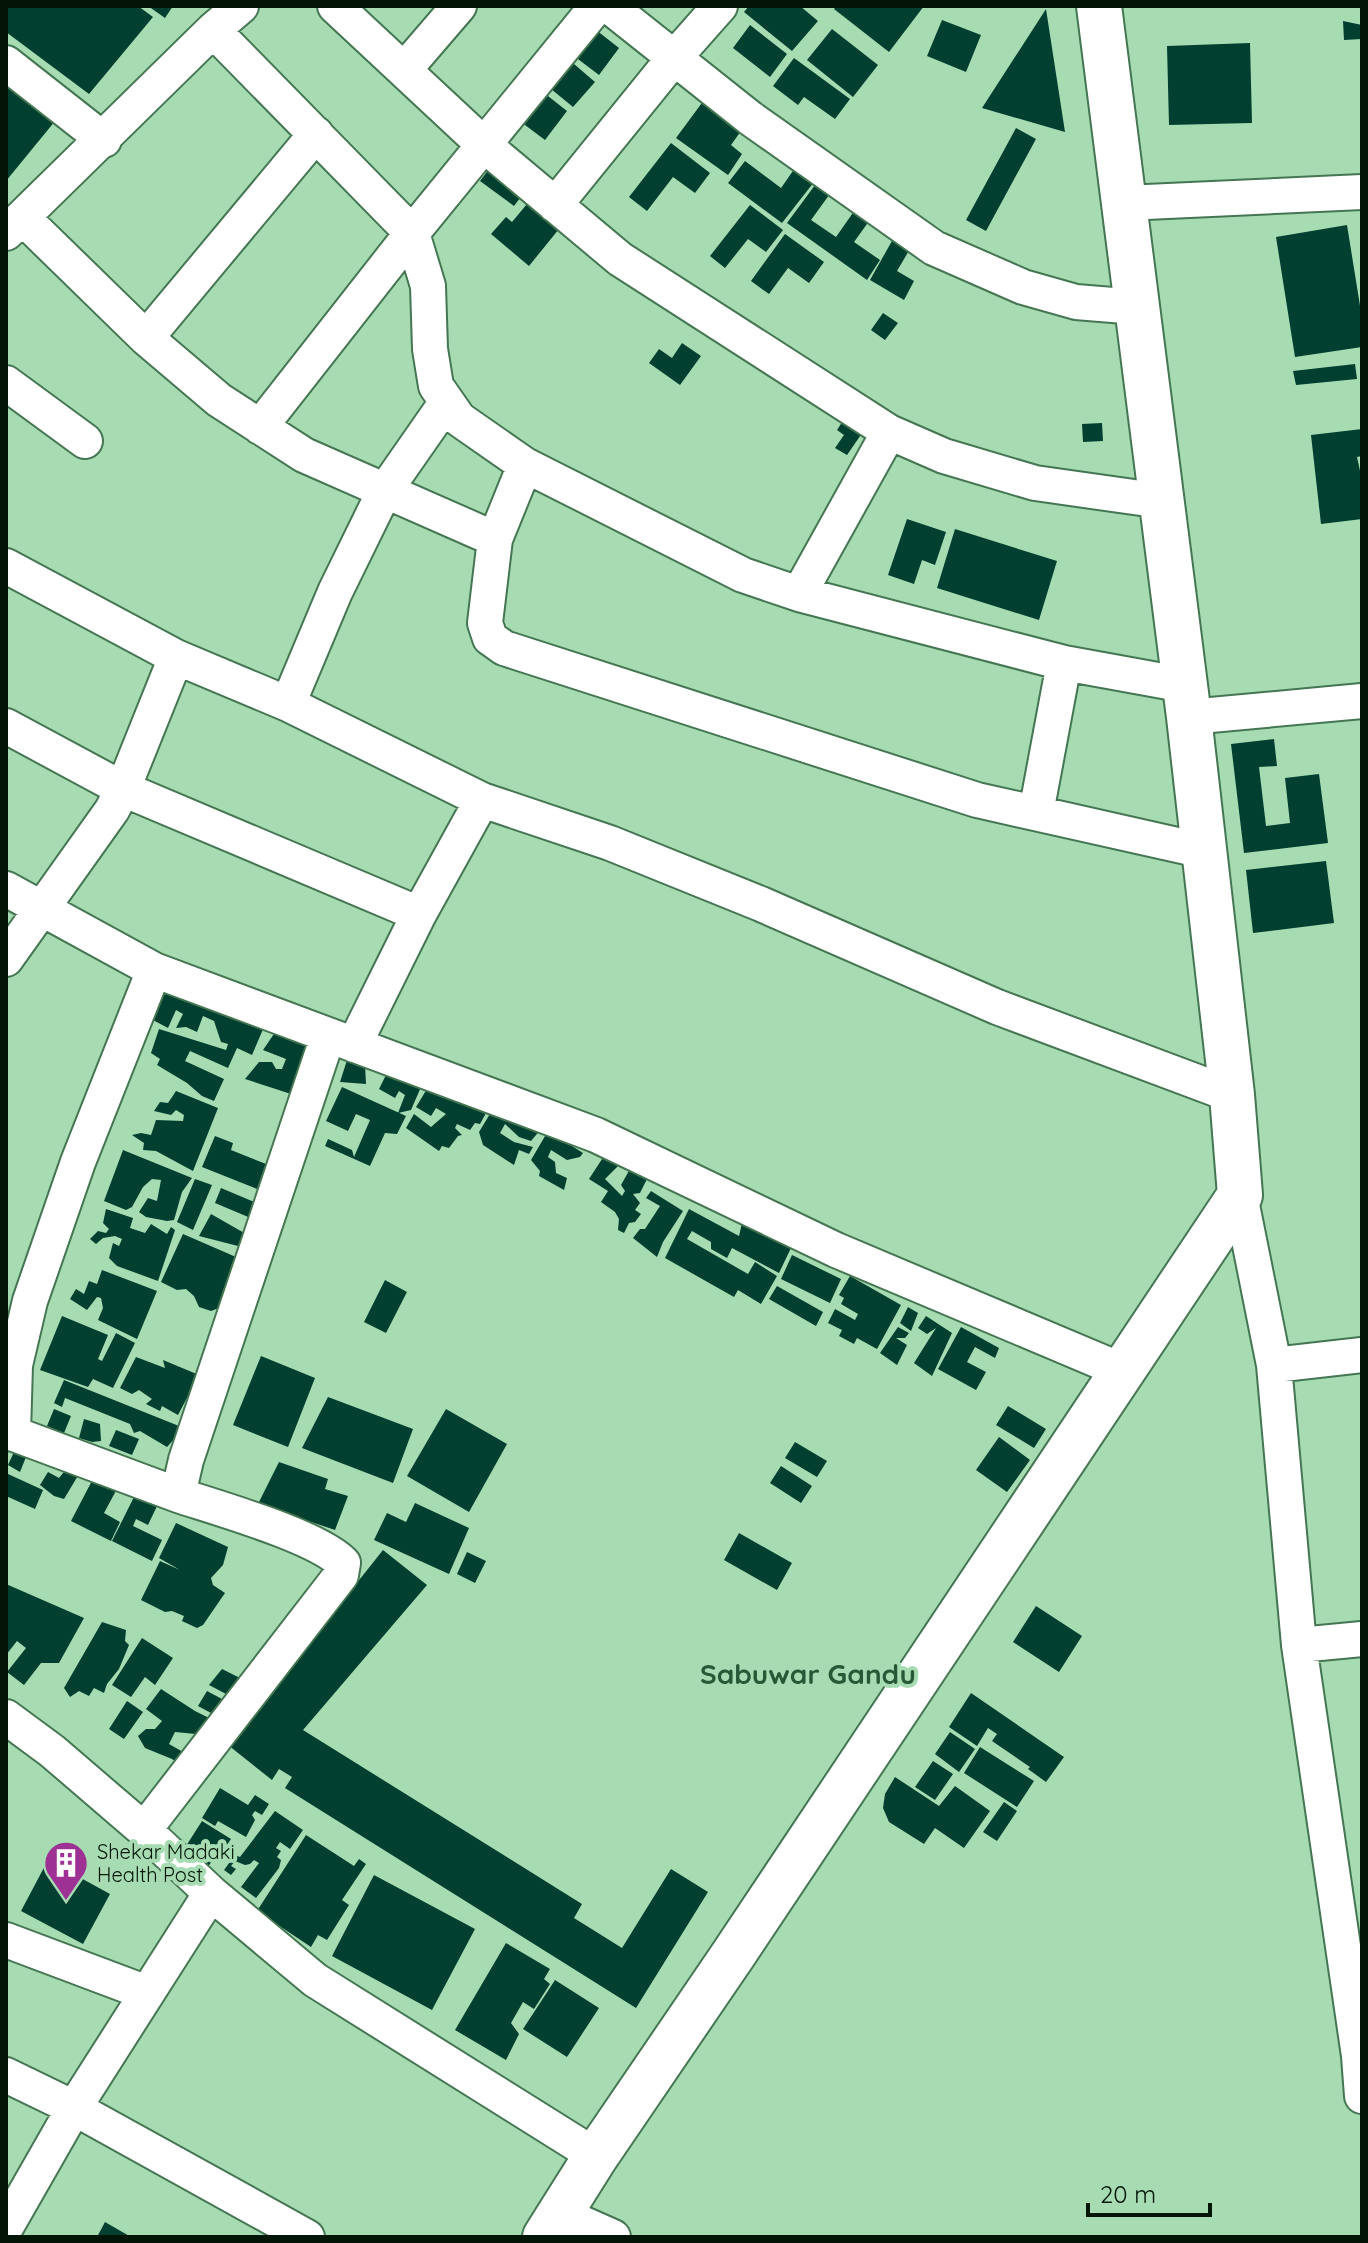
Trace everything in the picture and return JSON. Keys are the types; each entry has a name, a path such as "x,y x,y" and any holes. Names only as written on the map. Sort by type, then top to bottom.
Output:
{"street":[{"path":"335,6 484,145 620,259 889,432 944,456 1035,483 1162,501"},
{"path":"404,70 459,6"},
{"path":"260,427 412,233 597,6"},
{"path":"609,6 750,118 934,248 1023,287 1076,302 1137,307"},
{"path":"555,205 720,6"},
{"path":"1098,6 1187,701 1232,1095 1240,1195 1274,1365 1299,1645 1360,2056 1362,2096"},
{"path":"495,539 304,455 260,427 219,400 11,228 104,140 227,14 316,134 412,233 428,286 430,349 436,386 459,419 525,465 743,575 799,594 1064,663 1187,701 1362,701"},
{"path":"6,63 104,140"},
{"path":"146,338 316,134"},
{"path":"1124,203 1362,192"},
{"path":"6,383 85,441"},
{"path":"288,704 335,592 384,492 446,403"},
{"path":"799,594 889,432"},
{"path":"525,465 495,539 485,623 490,638 504,648 977,800 1204,851"},
{"path":"6,566 176,657 288,704 482,800 610,843 761,904 997,1007 1232,1095"},
{"path":"6,959 112,810 176,657"},
{"path":"1036,813 1064,663"},
{"path":"6,726 123,789 419,914"},
{"path":"178,1495 186,1460 341,1041 419,914 482,800"},
{"path":"6,889 154,970 596,1135 836,1250 1123,1371"},
{"path":"144,1830 341,1575 343,1563 335,1555 300,1538 10,1433 15,1365 30,1301 78,1162 154,970"},
{"path":"613,2237 553,2225 596,2156 1240,1195"},
{"path":"1274,1365 1362,1355"},
{"path":"1299,1645 1362,1639"},
{"path":"6,1717 52,1751 211,1893 315,1980 596,2156"},
{"path":"6,2227 74,2108 211,1893"},
{"path":"6,1940 147,1993"},
{"path":"6,2075 74,2108 307,2237"}],"building":[{"path":"6,6 138,6 153,17 89,94 6,32"},
{"path":"148,6 173,6 165,18"},
{"path":"749,6 800,6 818,21 792,51 744,12"},
{"path":"836,6 924,6 889,52 834,9"},
{"path":"1046,9 1065,132 982,108"},
{"path":"942,20 981,35 966,72 927,56"},
{"path":"1343,21 1362,25 1362,39 1344,40"},
{"path":"750,25 787,54 770,77 733,48"},
{"path":"591,26 619,48 599,75 570,53"},
{"path":"832,29 878,65 853,97 807,60"},
{"path":"1250,43 1252,123 1169,125 1167,46"},
{"path":"567,58 595,82 573,107 545,84"},
{"path":"794,58 850,99 835,119 804,97 798,105 773,86"},
{"path":"6,77 60,115 6,181"},
{"path":"539,89 567,111 545,140 517,119"},
{"path":"707,96 746,124 731,145 742,154 728,175 676,138"},
{"path":"1016,128 1036,139 986,231 966,220"},
{"path":"671,143 710,173 695,193 673,177 647,211 629,197"},
{"path":"745,161 781,188 795,168 814,182 782,223 728,183"},
{"path":"493,164 526,190 514,206 480,181"},
{"path":"818,181 832,191 811,220 836,237 857,207 872,217 854,242 880,260 867,280 787,223"},
{"path":"532,198 563,224 529,266 491,234 506,217 512,222"},
{"path":"750,205 783,230 766,252 748,239 725,268 710,256"},
{"path":"1347,225 1362,318 1362,347 1295,357 1276,237"},
{"path":"897,232 914,242 897,271 914,281 904,300 870,280"},
{"path":"785,234 824,262 809,283 788,268 769,294 751,281"},
{"path":"883,313 898,323 885,340 871,330"},
{"path":"682,343 701,356 680,385 649,363 659,349 672,358"},
{"path":"1355,364 1357,379 1296,385 1293,371"},
{"path":"848,413 867,426 847,455 835,448 844,435 837,430"},
{"path":"1102,423 1103,441 1083,442 1082,424"},
{"path":"1362,429 1362,456 1357,457 1362,480 1362,519 1321,524 1311,435"},
{"path":"907,519 946,532 935,565 922,560 914,584 888,575"},
{"path":"955,529 1057,561 1039,620 937,588"},
{"path":"1274,739 1277,766 1259,767 1266,826 1290,823 1285,778 1319,774 1328,843 1244,853 1231,744"},
{"path":"1326,861 1334,923 1253,933 1246,870"},
{"path":"167,984 264,1027 252,1055 237,1048 228,1068 190,1051 185,1061 224,1079 214,1101 157,1065 160,1059 151,1053 159,1029 226,1050 228,1044 221,1042 214,1021 203,1016 197,1032 186,1027 176,1028 183,1014 176,1010 168,1028 151,1019"},
{"path":"276,1031 307,1041 291,1094 245,1079 259,1062 272,1062 276,1069 282,1069 286,1059 263,1050"},
{"path":"348,1057 365,1064 366,1084 340,1082"},
{"path":"387,1073 421,1087 411,1110 398,1113 405,1095 399,1091 395,1098 379,1089"},
{"path":"342,1087 406,1116 397,1134 385,1133 370,1166 325,1146 328,1139 352,1150 354,1157 370,1120 356,1114 348,1131 326,1121"},
{"path":"427,1089 476,1106 486,1113 480,1124 475,1123 470,1130 457,1124 455,1128 462,1135 449,1148 442,1146 439,1151 406,1128 414,1114 431,1127 446,1114 436,1108 431,1116 416,1107"},
{"path":"176,1091 218,1108 193,1171 156,1151 143,1150 144,1143 132,1135 151,1135 156,1120 183,1121 184,1115 176,1110 171,1115 154,1111 160,1102 168,1103"},
{"path":"493,1109 541,1129 531,1141 519,1137 505,1124 500,1133 514,1142 533,1147 529,1154 519,1150 514,1165 483,1145 479,1132"},
{"path":"548,1131 583,1153 580,1157 567,1160 551,1150 548,1157 555,1162 556,1173 567,1178 564,1190 539,1176 540,1171 531,1160"},
{"path":"215,1136 233,1143 231,1150 266,1164 257,1189 202,1167"},
{"path":"123,1150 192,1178 182,1192 174,1220 146,1217 139,1212 148,1198 157,1201 161,1180 152,1179 143,1187 132,1207 126,1210 104,1201"},
{"path":"604,1156 618,1166 605,1179 622,1196 625,1191 621,1185 630,1169 647,1179 640,1193 633,1194 640,1203 635,1210 641,1214 635,1222 629,1223 624,1233 618,1230 619,1219 615,1212 601,1202 608,1191 589,1179"},
{"path":"195,1179 212,1185 193,1230 177,1222"},
{"path":"221,1188 259,1204 253,1219 215,1203"},
{"path":"651,1191 683,1211 657,1257 633,1238 640,1229 645,1229 660,1206 646,1198"},
{"path":"106,1209 133,1218 130,1228 145,1233 151,1224 167,1234 171,1227 175,1230 158,1281 117,1266 109,1258 113,1243 119,1246 122,1239 115,1236 103,1238 96,1244 90,1239 98,1231 106,1233 109,1229 103,1223"},
{"path":"689,1209 739,1236 742,1223 791,1248 779,1273 732,1248 727,1258 711,1249 711,1242 692,1231 687,1239 748,1274 755,1262 777,1276 761,1304 738,1290 734,1297 665,1258"},
{"path":"211,1214 246,1234 238,1246 199,1236"},
{"path":"183,1234 236,1257 219,1308 211,1311 199,1307 186,1289 177,1290 161,1282"},
{"path":"792,1255 841,1279 830,1303 781,1279"},
{"path":"102,1270 157,1291 137,1339 98,1320 103,1308 101,1298 97,1297 87,1310 70,1299 76,1289 84,1294 89,1281 97,1284"},
{"path":"850,1276 901,1305 877,1349 857,1338 854,1344 839,1336 842,1330 828,1323 835,1309 855,1320 858,1314 841,1304 844,1298 839,1295"},
{"path":"385,1280 407,1292 386,1333 364,1322"},
{"path":"777,1286 823,1312 816,1326 769,1299"},
{"path":"908,1307 918,1313 911,1331 900,1323"},
{"path":"62,1316 108,1335 98,1359 102,1361 116,1333 135,1343 113,1388 93,1379 88,1387 40,1370"},
{"path":"926,1316 952,1333 932,1376 914,1363 936,1328 927,1334 918,1328"},
{"path":"898,1327 909,1333 905,1338 896,1338 907,1345 897,1365 880,1353"},
{"path":"961,1327 999,1348 995,1358 975,1347 967,1362 986,1372 976,1390 938,1369"},
{"path":"261,1356 315,1378 288,1447 233,1425"},
{"path":"136,1357 165,1368 163,1360 199,1375 178,1415 162,1406 160,1411 146,1404 152,1399 139,1390 132,1394 120,1388"},
{"path":"64,1380 184,1428 167,1447 140,1431 134,1433 130,1424 65,1398 62,1407 54,1403"},
{"path":"328,1397 413,1429 393,1483 302,1448"},
{"path":"1008,1406 1046,1429 1034,1448 996,1425"},
{"path":"54,1409 71,1416 64,1433 47,1426"},
{"path":"446,1409 507,1444 469,1512 407,1476"},
{"path":"84,1419 100,1424 101,1441 79,1438"},
{"path":"116,1430 139,1439 132,1455 109,1446"},
{"path":"999,1437 1030,1460 1007,1492 976,1470"},
{"path":"795,1442 827,1461 817,1477 785,1458"},
{"path":"14,1452 26,1457 20,1472 8,1465"},
{"path":"279,1462 328,1479 325,1489 348,1496 335,1530 258,1504"},
{"path":"781,1466 812,1486 801,1503 770,1483"},
{"path":"68,1467 79,1474 64,1499 54,1496 40,1485 48,1472 59,1478"},
{"path":"8,1474 43,1490 35,1509 6,1496"},
{"path":"95,1475 118,1487 104,1513 120,1522 111,1541 71,1521"},
{"path":"135,1495 157,1506 148,1525 136,1519 133,1526 162,1540 152,1561 112,1541"},
{"path":"415,1503 469,1528 449,1574 374,1540 387,1513 406,1522"},
{"path":"176,1523 228,1547 223,1565 211,1578 213,1585 225,1593 203,1625 197,1628 182,1621 184,1616 172,1611 165,1612 141,1600 160,1561 180,1570 159,1558"},
{"path":"739,1533 792,1563 777,1590 724,1560"},
{"path":"383,1550 427,1585 303,1730 582,1904 574,1918 622,1948 671,1869 708,1892 636,2008 285,1788 292,1777 279,1769 272,1780 228,1745"},
{"path":"467,1552 486,1561 475,1583 457,1574"},
{"path":"6,1584 84,1618 59,1663 41,1663 24,1685 7,1672 26,1648 17,1641 6,1655"},
{"path":"1036,1606 1082,1636 1059,1672 1013,1642"},
{"path":"102,1622 126,1630 125,1641 129,1645 119,1669 104,1693 94,1688 89,1696 79,1691 70,1697 64,1688"},
{"path":"142,1638 173,1658 155,1685 145,1677 131,1697 112,1685"},
{"path":"222,1669 252,1684 228,1695 209,1685"},
{"path":"161,1689 221,1724 192,1741 196,1734 175,1732 169,1744 183,1752 186,1768 145,1748 138,1736 146,1729 155,1729 162,1721 146,1709"},
{"path":"207,1691 235,1706 224,1720 198,1706"},
{"path":"971,1693 1064,1757 1046,1782 992,1741 997,1734 988,1728 977,1746 949,1727"},
{"path":"127,1701 143,1712 124,1739 109,1729"},
{"path":"950,1732 975,1749 959,1772 935,1754"},
{"path":"980,1747 1034,1781 1017,1807 964,1773"},
{"path":"933,1761 953,1774 935,1800 915,1787"},
{"path":"895,1777 939,1806 955,1786 990,1811 964,1848 935,1828 924,1844 889,1822 883,1808 885,1794"},
{"path":"220,1788 248,1805 255,1795 269,1804 262,1815 255,1811 252,1815 255,1820 246,1837 218,1821 215,1826 202,1818"},
{"path":"1004,1802 1017,1811 997,1841 983,1832"},
{"path":"275,1811 303,1830 290,1849 280,1842 276,1848 281,1851 277,1857 281,1860 279,1868 256,1898 241,1887 259,1863 254,1860 245,1865 235,1861 231,1866 236,1869 231,1875 224,1870 235,1855 240,1857"},
{"path":"202,1821 231,1839 218,1858 210,1853 207,1858 212,1861 203,1874 179,1857"},
{"path":"306,1835 354,1866 359,1859 366,1864 342,1900 349,1905 327,1940 318,1935 311,1947 257,1911"},
{"name":"Shekar Madaki Health Post","path":"48,1860 110,1894 83,1944 21,1911"},
{"path":"374,1875 475,1929 432,2010 332,1956"},
{"path":"506,1943 550,1969 544,1979 550,1984 534,2009 523,2002 511,2023 519,2034 506,2060 455,2030"},
{"path":"555,1980 599,2008 567,2057 523,2029"},
{"path":"105,2222 131,2237 97,2237"}],"place":[{"name":"Shekar Madaki Health Post","path":"66,1902"}],"district":[{"name":"Sabuwar Gandu","path":"808,1674"}]}
